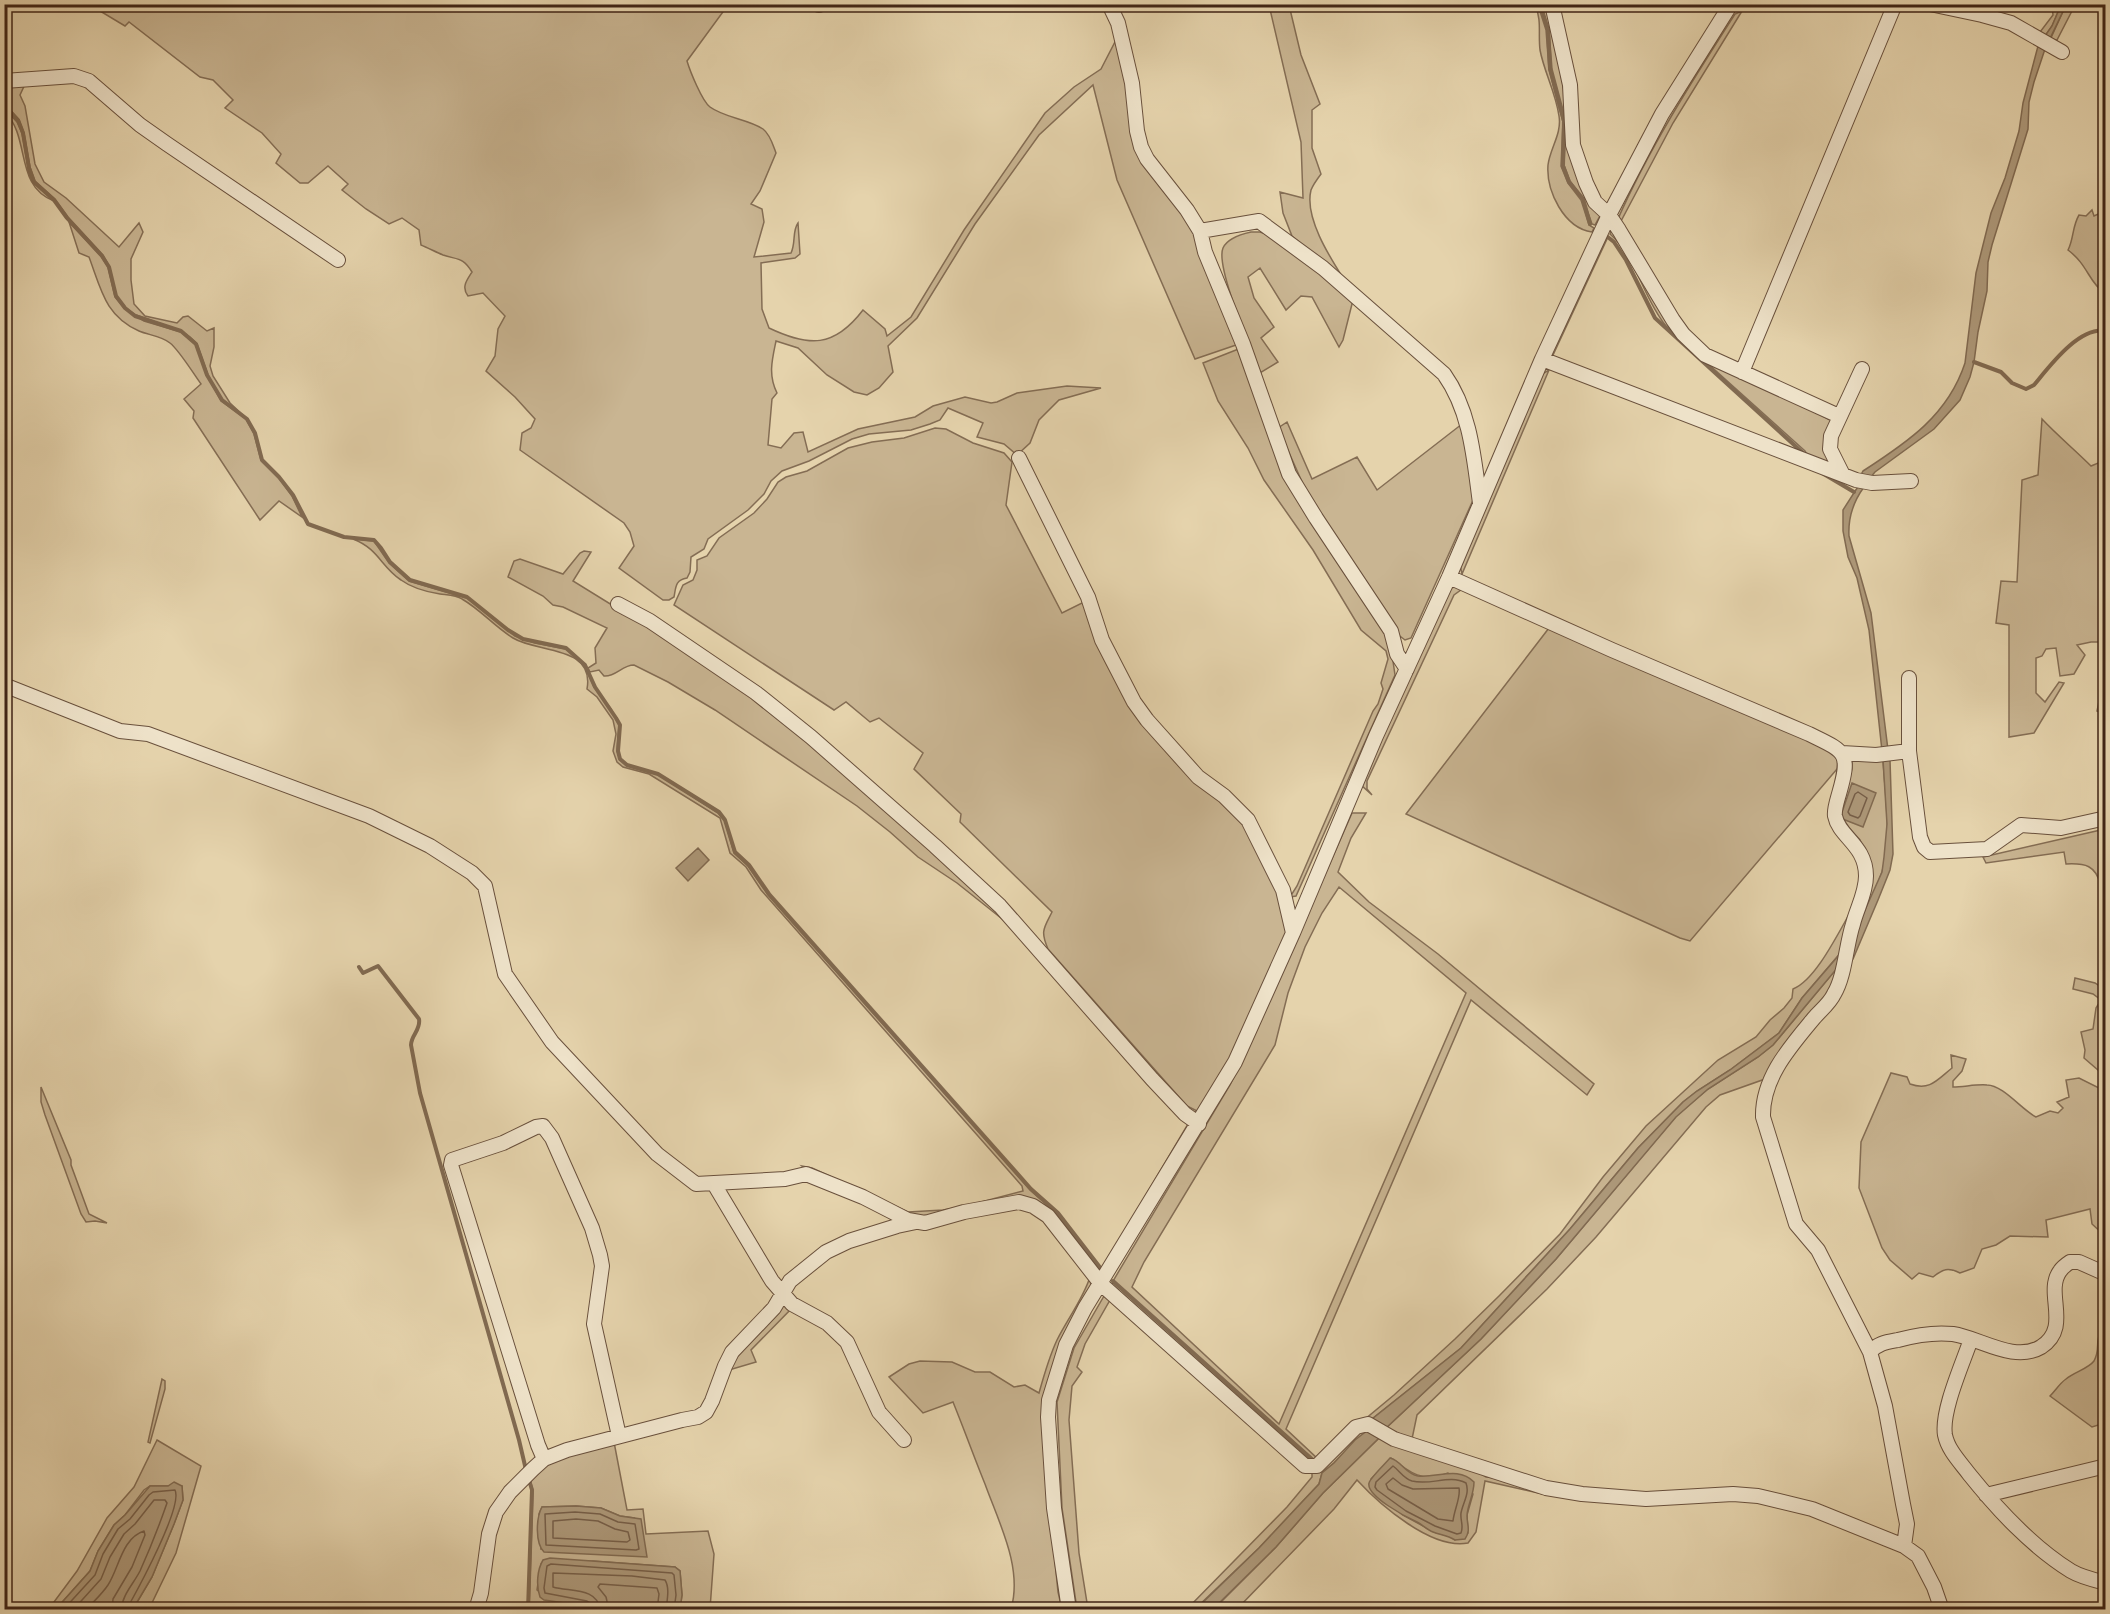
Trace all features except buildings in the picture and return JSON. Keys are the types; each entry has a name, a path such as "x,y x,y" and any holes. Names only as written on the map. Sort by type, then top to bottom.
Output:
{"street":[{"path":"1109,4 1118,23 1132,83 1141,147 1147,159 1187,210 1200,231 1205,252 1243,344 1289,474 1391,631 1397,654 1407,669"},
{"path":"1552,4 1570,85 1573,145 1586,183 1595,202 1609,215 1683,334 1705,355 1839,416"},
{"path":"1069,1610 1054,1508 1048,1417 1049,1400 1066,1345 1085,1308 1235,1062 1449,577 1542,359 1609,215 1662,114 1728,9 1744,4"},
{"path":"1743,372 1895,4"},
{"path":"1930,4 2011,24 2062,52"},
{"path":"4,81 74,76 89,81 140,125 338,260"},
{"path":"1200,231 1259,221 1323,268 1444,374 1453,386 1464,413 1471,441 1480,505"},
{"path":"1542,359 1850,478 1872,483 1911,481"},
{"path":"1850,478 1830,449 1831,436 1862,369"},
{"path":"1018,458 1088,597 1102,640 1134,702 1198,777 1224,796 1248,820 1283,890 1293,933"},
{"path":"1449,577 1809,734 1836,747 1842,753 1846,764 1834,815 1863,860 1866,874 1863,894 1852,924 1835,994 1781,1060 1762,1100 1763,1117 1796,1224 1818,1250 1870,1352 1886,1406 1906,1524 1905,1546"},
{"path":"618,604 650,621 756,693 811,737 935,846 1000,906 1152,1079 1185,1114 1199,1124"},
{"path":"1909,678 1904,752 1920,837 1924,847 1930,852 1987,849 2021,825 2061,828 2106,818"},
{"path":"4,685 120,731 148,734 369,816 453,860 484,886 506,974 552,1042 657,1154 696,1184 785,1179 806,1174 862,1197 908,1220 925,1223 964,1212 1019,1203 1033,1206 1048,1216 1101,1284 1305,1466 1317,1466 1356,1427 1368,1424 1394,1439 1546,1488 1582,1494 1646,1499 1733,1494 1758,1496 1812,1509 1905,1546 1918,1556 1925,1568 1942,1610"},
{"path":"1842,753 1876,755 1904,752"},
{"path":"544,1459 451,1166 452,1160 503,1143 536,1127 543,1126 552,1138 592,1228 603,1266 594,1324 619,1436"},
{"path":"714,1184 772,1281 792,1304 827,1323 848,1342 879,1412 903,1440"},
{"path":"476,1610 481,1593 489,1534 496,1512 510,1492 544,1459 567,1450 698,1417 706,1412 732,1352 774,1308 790,1281 826,1252 849,1241 897,1226 919,1222"},
{"path":"1870,1352 1876,1345 1938,1333 1955,1335 2015,1352 2030,1351 2039,1348 2054,1334 2056,1282 2059,1272 2070,1262 2079,1262 2106,1274"},
{"path":"1971,1339 1946,1416 1946,1436 1953,1453 1986,1495 2026,1537 2074,1572 2106,1583"},
{"path":"1986,1495 2106,1466"}],"shaded area":[{"path":"90,5 728,5 687,61 700,92 710,107 722,114 763,129 771,140 776,153 760,191 751,204 762,209 764,222 754,257 791,253 798,223 800,254 795,258 761,263 762,309 769,328 796,339 809,341 831,337 842,332 863,310 885,329 887,336 911,317 964,230 1045,113 1074,87 1101,69 1117,38 1132,117 1191,227 1239,344 1195,359 1117,180 1093,85 1039,135 975,224 917,318 888,346 893,372 879,388 867,395 854,392 827,375 798,348 776,341 772,374 777,393 772,399 768,445 781,448 794,433 803,432 808,452 858,429 915,417 933,406 965,397 991,403 1017,393 1067,386 1101,388 1059,400 1039,420 1030,443 1017,455 1004,444 977,437 983,423 948,408 940,420 930,424 911,430 869,434 852,439 809,461 782,471 748,510 708,539 704,549 691,557 690,572 687,578 678,582 674,597 663,600 619,568 634,546 630,532 624,523 520,450 522,433 531,428 535,419 486,371 495,356 498,329 505,316 483,293 468,296 465,287 472,272 466,264 421,245 419,230 402,218 389,224 366,209 342,190 348,184 328,166 308,183 300,183 276,163 281,154 262,133 225,108 233,100 213,80 200,77 129,22 125,26"},
{"path":"1269,5 1289,5 1301,55 1320,104 1312,110 1312,148 1321,174 1311,190 1311,213 1320,238 1345,281 1292,236 1283,213 1280,192 1303,198 1301,142"},
{"path":"1535,5 1538,5 1546,30 1549,69 1563,122 1561,166 1568,183 1581,200 1589,225 1594,228 1592,232 1573,224 1565,216 1550,186 1548,165 1559,129 1559,116 1540,50 1539,22"},
{"path":"1541,5 1547,5 1565,95 1568,123 1602,212 1595,225 1592,224 1583,198 1570,181 1564,165 1566,121 1552,69 1549,30"},
{"path":"2052,5 2061,5 2045,36 2040,32 2053,15"},
{"path":"2066,5 2075,5 2057,40 2050,40"},
{"path":"1742,11 1673,123 1620,223 1617,221 1629,194 1672,115 1735,14"},
{"path":"26,82 20,95 25,106 35,164 44,182 66,198 119,247 139,223 143,232 131,259 134,304 145,316 177,323 183,317 188,316 207,331 214,328 214,347 210,366 213,376 230,403 245,417 222,400 208,375 197,344 190,337 181,331 136,315 126,308 116,296 109,266 103,255 68,217 55,199 35,181 19,120 5,104 5,83"},
{"path":"4,108 17,122 22,133 29,173 33,182 54,201 41,194 33,184 28,173 18,135"},
{"path":"2092,210 2094,216 2105,211 2105,294 2095,284 2080,261 2068,250 2079,215 2086,216"},
{"path":"69,222 101,256 108,267 115,297 125,309 144,321 181,332 196,345 207,375 221,401 246,419 254,434 261,460 279,478 292,496 302,517 279,501 260,520 193,418 194,411 184,399 201,384 174,346 128,325 111,309 101,291 89,257 79,253"},
{"path":"1612,230 1682,337 1830,420 1831,465 1809,458 1805,451 1666,326 1651,303 1634,266 1610,234"},
{"path":"1251,232 1260,232 1274,237 1353,300 1343,340 1339,347 1312,297 1301,296 1286,310 1260,268 1248,277 1254,298 1274,327 1261,338 1278,362 1260,373 1229,290 1222,258 1223,248 1228,242"},
{"path":"1604,237 1607,239 1553,355 1552,351"},
{"path":"1241,348 1287,477 1389,634 1395,675 1296,896 1290,897 1297,886 1378,704 1388,659 1386,651 1361,630 1313,550 1264,480 1248,448 1218,401 1203,363"},
{"path":"1549,370 1462,574 1460,565 1542,374"},
{"path":"2042,419 2091,466 2098,463 2105,469 2105,642 2077,645 2085,655 2074,674 2060,676 2056,648 2046,649 2042,656 2036,658 2036,693 2045,702 2059,682 2064,683 2034,733 2009,737 2009,625 1996,623 2001,581 2017,582 2022,480 2038,475"},
{"path":"1287,422 1312,479 1357,457 1377,490 1462,424 1474,498 1411,638 1405,640 1396,633 1307,493 1278,428"},
{"path":"935,428 946,429 973,443 1004,453 1012,462 1006,505 1062,613 1086,601 1122,685 1242,817 1282,897 1289,929 1247,1026 1208,1099 1197,1111 1187,1106 1048,949 1044,930 1052,912 960,822 961,814 914,769 923,753 879,718 870,722 846,702 834,710 674,605 683,585 693,580 697,570 697,560 707,556 719,538 754,513 778,482 786,477 807,471 848,448 904,438"},
{"path":"353,539 374,541 389,563 409,581 467,598 515,636 535,643 566,649 577,657 585,665 594,687 611,709 619,725 617,751 620,759 627,765 658,774 718,813 725,821 734,853 748,866 768,895 1030,1190 1057,1214 1101,1271 1188,1124 1189,1128 1103,1276 1038,1206 916,1218 810,1173 802,1166 812,1168 908,1212 966,1206 1023,1191 1022,1186 761,890 746,867 730,853 720,818 649,774 623,767 617,762 613,751 616,734 613,720 597,697 587,689 587,675 582,665 573,657 513,638 460,598 425,591 405,583 394,575 369,548"},
{"path":"584,551 591,552 573,581 667,639 758,701 874,797 1016,930 957,883 918,857 857,806 715,710 634,665 608,676 604,676 599,670 590,672 588,668 596,663 595,648 607,628 563,607 553,605 543,596 508,577 514,561 520,559 563,574"},
{"path":"1465,587 1454,595 1367,781 1367,789 1372,795 1360,784 1451,588"},
{"path":"1549,628 1830,747 1843,762 1690,941 1406,814"},
{"path":"2105,672 2105,715 2097,711"},
{"path":"1883,760 1887,816 1885,859 1877,886 1857,927 1870,865 1860,840 1838,816 1852,769 1852,761"},
{"path":"1352,813 1366,813 1351,838 1338,872 1369,902 1438,954 1594,1084 1587,1095 1471,1000 1286,1429 1319,1460 1316,1462 1113,1281 1230,1085 1255,1034","holes":["1339,887 1466,993 1279,1424 1132,1287 1144,1262 1275,1045 1288,993 1305,947 1322,913"]},
{"path":"2105,829 2105,887 2101,886 2096,874 2089,867 2066,864 2064,852 1986,863 1983,857"},
{"path":"1861,894 1843,950 1802,998 1779,1033 1683,1102 1638,1148 1570,1229 1461,1348 1372,1419 1364,1420 1455,1339 1560,1234 1603,1177 1646,1126 1718,1060 1756,1037 1784,1008 1792,998 1793,989 1803,983 1822,961"},
{"path":"1838,967 1832,994 1765,1079 1720,1095 1706,1107 1596,1237 1547,1289 1417,1415 1412,1439 1386,1428 1481,1339 1556,1259 1676,1116 1708,1089 1773,1045"},
{"path":"2075,978 2095,983 2105,990 2105,1076 2084,1058 2085,1050 2081,1032 2093,1029 2096,1008 2101,1000 2093,994 2073,989"},
{"path":"1951,1055 1966,1059 1962,1071 1953,1081 1953,1087 1993,1086 2006,1093 2036,1117 2050,1111 2058,1113 2063,1108 2057,1102 2069,1097 2066,1080 2079,1078 2105,1091 2105,1236 2092,1224 2090,1209 2046,1220 2048,1237 2010,1236 1996,1245 1982,1249 1974,1268 1960,1273 1946,1270 1933,1277 1919,1273 1912,1279 1890,1260 1882,1248 1859,1188 1861,1142 1891,1073 1907,1077 1910,1084 1928,1085 1952,1068"},
{"path":"41,1087 71,1160 89,1214 107,1223 86,1222 81,1214 45,1115 41,1102"},
{"path":"1090,1277 1091,1286 1043,1411 1042,1429 1058,1592 1062,1609 1011,1609 1014,1578 1008,1546 953,1402 923,1413 889,1377 909,1364 920,1361 952,1362 975,1372 990,1372 1014,1387 1025,1385 1039,1393 1054,1346"},
{"path":"1113,1282 1315,1463 1305,1459 1109,1287"},
{"path":"1104,1296 1110,1300 1085,1344 1077,1367 1082,1372 1072,1386 1069,1420 1079,1553 1088,1609 1077,1609 1062,1508 1057,1402 1074,1348"},
{"path":"783,1301 792,1308 751,1350 756,1362 729,1370 739,1354"},
{"path":"2105,1327 2105,1423 2092,1427 2050,1396 2064,1381 2094,1361 2098,1340"},
{"path":"162,1379 165,1381 165,1389 150,1443 148,1442"},
{"path":"1360,1429 1368,1430 1322,1473 1319,1484 1259,1548 1195,1609 1186,1610 1287,1507 1312,1477 1312,1471"},
{"path":"1379,1438 1472,1468 1486,1477 1497,1478 1547,1495 1485,1481 1476,1532 1468,1543 1454,1543 1439,1540 1408,1524 1357,1480 1334,1509 1237,1609 1213,1610 1276,1547 1323,1493","holes":["1391,1458 1411,1472 1424,1477 1448,1473 1473,1494 1467,1515 1468,1533 1455,1540 1434,1532 1403,1515 1388,1503 1371,1479"]},
{"path":"157,1440 201,1466 176,1553 149,1609 133,1609 152,1577 174,1524 183,1500 182,1486 150,1486 144,1490 125,1515 114,1525 98,1551 90,1571 56,1609 48,1610 77,1571 107,1518 134,1487"},
{"path":"614,1442 627,1510 643,1509 646,1534 708,1531 714,1554 710,1609 680,1609 682,1595 680,1571 675,1567 593,1561 541,1564 537,1590 553,1602 607,1609 529,1610 533,1490 530,1480 547,1465 557,1460","holes":["542,1507 601,1508 620,1516 635,1518 541,1549 539,1514"]}],"water":[{"path":"2061,5 2066,5 2045,49 2034,82 2029,102 2028,129 1992,245 1988,262 1987,291 1970,377 1960,400 1934,429 1875,472 1869,479 1859,478 1863,471 1911,438 1924,426 1948,398 1958,381 1965,363 1976,273 1991,213 2005,178 2019,131 2023,103 2038,46 2052,26"},
{"path":"1859,485 1864,487 1852,510 1849,536 1871,613 1888,750 1882,751 1869,630 1843,531 1843,510"},
{"path":"1883,760 1890,760 1893,854 1890,870 1853,959 1838,967 1773,1045 1708,1089 1676,1117 1556,1259 1481,1339 1386,1428 1372,1419 1461,1348 1570,1229 1638,1148 1683,1102 1779,1033 1802,998 1851,941 1882,872 1887,824"},
{"path":"1852,783 1876,793 1863,827 1840,818"},
{"path":"698,848 709,860 688,881 676,868"},
{"path":"1368,1430 1379,1438 1323,1493 1276,1547 1213,1609 1195,1610 1259,1548 1319,1484 1322,1473"},
{"path":"1390,1458 1414,1475 1455,1474 1468,1477 1474,1482 1467,1512 1468,1530 1465,1539 1455,1540 1431,1531 1388,1506 1374,1494 1369,1483"},
{"path":"174,1482 182,1486 183,1500 152,1577 133,1609 56,1609 90,1571 98,1551 114,1525 150,1486 168,1486"},
{"path":"542,1507 601,1508 620,1516 641,1519 647,1557 544,1552 539,1543 537,1530"},
{"path":"550,1558 675,1567 680,1571 682,1595 680,1609 607,1609 544,1600 539,1593 538,1573 543,1560"}],"waterway":[{"path":"1540,4 1548,30 1550,69 1564,121 1563,166 1569,182 1583,199 1590,224"},
{"path":"4,105 18,120 34,182 54,200 67,218 102,256 109,267 116,296 135,316 181,331 196,344 207,375 222,400 247,419 255,433 262,460 293,495 308,524 344,537 374,540 390,562 410,580 467,597 508,630 523,639 566,648 585,665 595,687 620,725 618,751 620,759 627,765 658,774 719,812 725,820 735,852 749,865 769,894 1031,1189 1058,1213 1102,1270"},
{"path":"1604,234 1614,242 1626,260 1655,318 1803,453"},
{"path":"1974,362 2001,372 2012,383 2026,389 2034,385 2075,341 2096,331 2106,331"},
{"path":"1822,473 1854,492"},
{"path":"359,967 363,973 378,966 419,1019 419,1026 411,1045 420,1093 526,1470"},
{"path":"1113,1281 1314,1461"},
{"path":"528,1610 532,1490 529,1480"}]}
